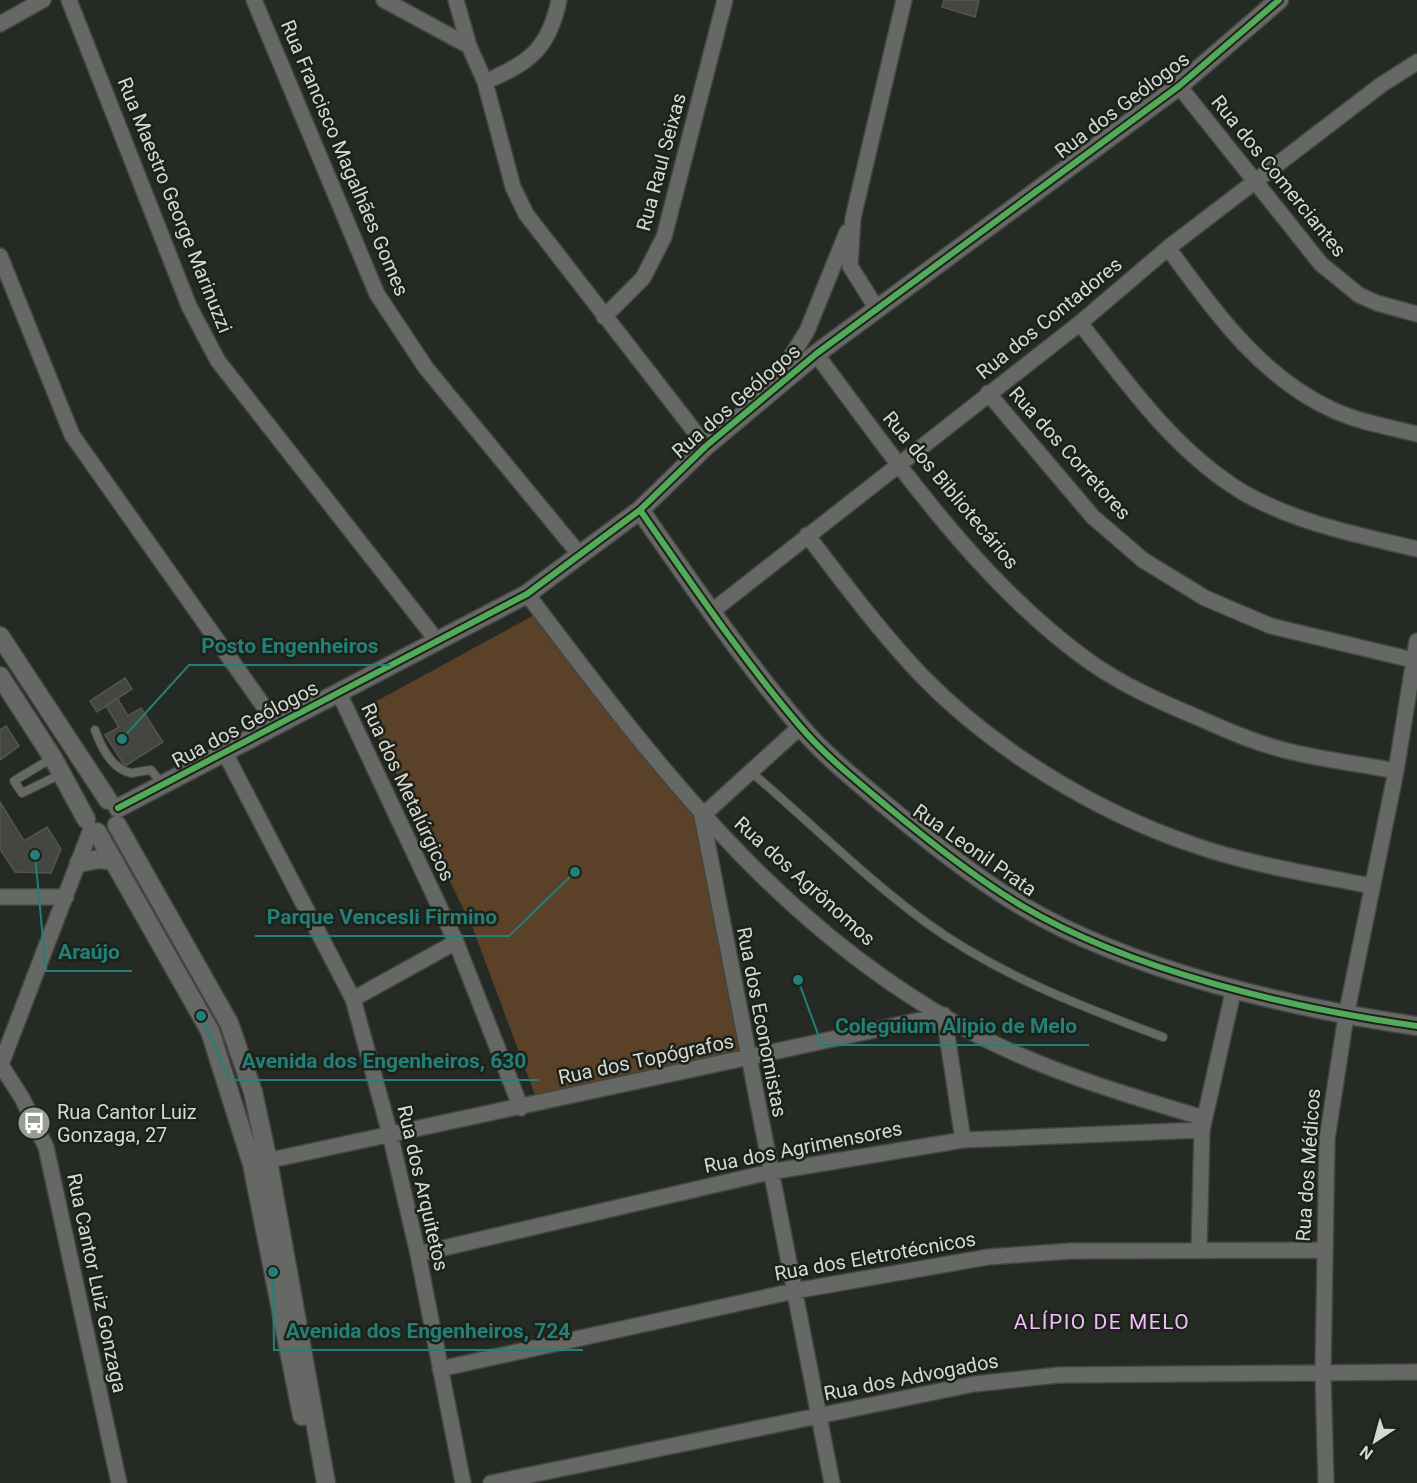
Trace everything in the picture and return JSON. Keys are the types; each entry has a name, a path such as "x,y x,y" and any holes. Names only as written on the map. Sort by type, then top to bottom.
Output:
{"street":[{"path":"0,24 43,0"},
{"name":"Rua Maestro George Marinuzzi","path":"69,0 189,306 218,361 438,642"},
{"name":"Rua Francisco Magalhães Gomes","path":"255,0 377,294 426,368 580,555"},
{"path":"384,0 469,46"},
{"path":"456,0 469,46 485,82 513,187 526,214 706,446"},
{"path":"485,82 520,66 542,44 555,19 559,0"},
{"name":"Rua Raul Seixas","path":"604,317 643,278 664,237 725,0"},
{"path":"765,399 807,331 853,218 904,0"},
{"name":"Rua dos Geólogos","path":"114,811 527,594 640,510 706,446 816,354 1179,86 1279,0"},
{"name":"Rua dos Contadores","path":"711,612 898,463 1080,323 1168,248 1382,85 1417,62"},
{"name":"Rua dos Comerciantes","path":"1179,86 1321,264 1345,286 1377,303 1417,314"},
{"path":"853,218 850,266 877,309"},
{"path":"1168,248 1220,319 1251,351 1282,378 1334,411 1417,434"},
{"path":"0,256 72,435 277,724"},
{"path":"1080,323 1170,434 1206,467 1244,493 1292,515 1330,528 1417,549"},
{"name":"Rua dos Bibliotecários","path":"816,354 898,463 981,564 1044,626 1091,663 1148,697 1226,730 1287,751 1396,771"},
{"name":"Rua dos Corretores","path":"988,393 1093,517 1152,566 1205,598 1271,626 1415,661"},
{"name":"Rua Leonil Prata","path":"640,510 711,612 800,727 853,778 964,867 1023,906 1135,958 1234,988 1346,1016 1417,1026"},
{"path":"807,536 874,622 923,677 1020,759 1131,819 1193,845 1245,860 1371,886"},
{"name":"Rua dos Agrônomos","path":"527,594 632,734 702,816 760,875 820,929 885,979 996,1044 1090,1083 1203,1124"},
{"path":"0,636 114,811 229,1023 253,1092 260,1162 315,1483"},
{"name":"Rua dos Médicos","path":"1326,1483 1323,1374 1327,1139 1346,1016 1396,771 1417,641"},
{"path":"0,676 58,765 91,827 114,861 210,1031 260,1162 326,1483"},
{"name":"Rua dos Metalúrgicos","path":"339,693 456,942 521,1108"},
{"path":"36,732 55,718"},
{"path":"702,816 800,727"},
{"name":"Rua dos Arquitetos","path":"225,753 353,999 390,1134 418,1254 464,1483"},
{"path":"0,1066 79,863 91,827 90,805 98,800 114,811"},
{"path":"91,827 110,831 114,811"},
{"name":"Rua dos Economistas","path":"702,816 832,1483"},
{"path":"79,863 99,859 114,861"},
{"path":"0,897 66,897"},
{"path":"353,999 456,942"},
{"path":"1199,1251 1203,1124 1234,988"},
{"path":"944,1015 963,1140"},
{"name":"Rua dos Topógrafos","path":"260,1162 521,1108 944,1015"},
{"name":"Rua Cantor Luiz Gonzaga","path":"0,1066 22,1098 46,1147 119,1483"},
{"name":"Rua dos Agrimensores","path":"418,1254 770,1172 963,1140 1203,1124"},
{"name":"Rua dos Eletrotécnicos","path":"440,1369 794,1291 988,1257 1071,1251 1324,1250"},
{"name":"Rua dos Advogados","path":"491,1483 974,1383 1059,1375 1417,1372"}],"lane":[{"path":"95,730 101,746 114,763 131,773 150,770 163,785"},
{"path":"58,765 22,793 14,781 58,765"},
{"path":"751,772 869,879 926,922 986,960 1040,989 1162,1037"}],"shaded area":[{"path":"534,615 695,817 740,1053 535,1095 472,926 364,708"}],"building":[{"path":"944,0 979,0 975,17 942,7"},
{"path":"125,678 132,689 97,712 90,701"},
{"path":"117,698 128,716 141,708 163,742 125,766 105,735 119,727 106,706"},
{"path":"6,726 19,746 0,760 0,730"},
{"path":"0,802 24,841 47,827 61,849 51,873 15,872 0,849"}],"cycle path":[{"path":"118,808 527,594 640,510 706,446 816,354 1179,86 1279,0"},
{"path":"640,510 737,646 809,736 842,768 905,821 987,884 1065,929 1112,950 1162,968 1214,984 1318,1009 1417,1026"}],"place":[{"name":"Posto Engenheiros","path":"122,739"},
{"name":"Araújo","path":"35,855"},
{"name":"Parque Vencesli Firmino","path":"575,872"},
{"name":"Coleguium Alipio de Melo","path":"798,980"},
{"name":"Avenida dos Engenheiros, 630","path":"201,1016"},
{"name":"Rua Cantor Luiz Gonzaga, 27","path":"34,1123"},
{"name":"Avenida dos Engenheiros, 724","path":"273,1272"}],"district":[{"name":"ALÍPIO DE MELO","path":"1102,1322"}]}
